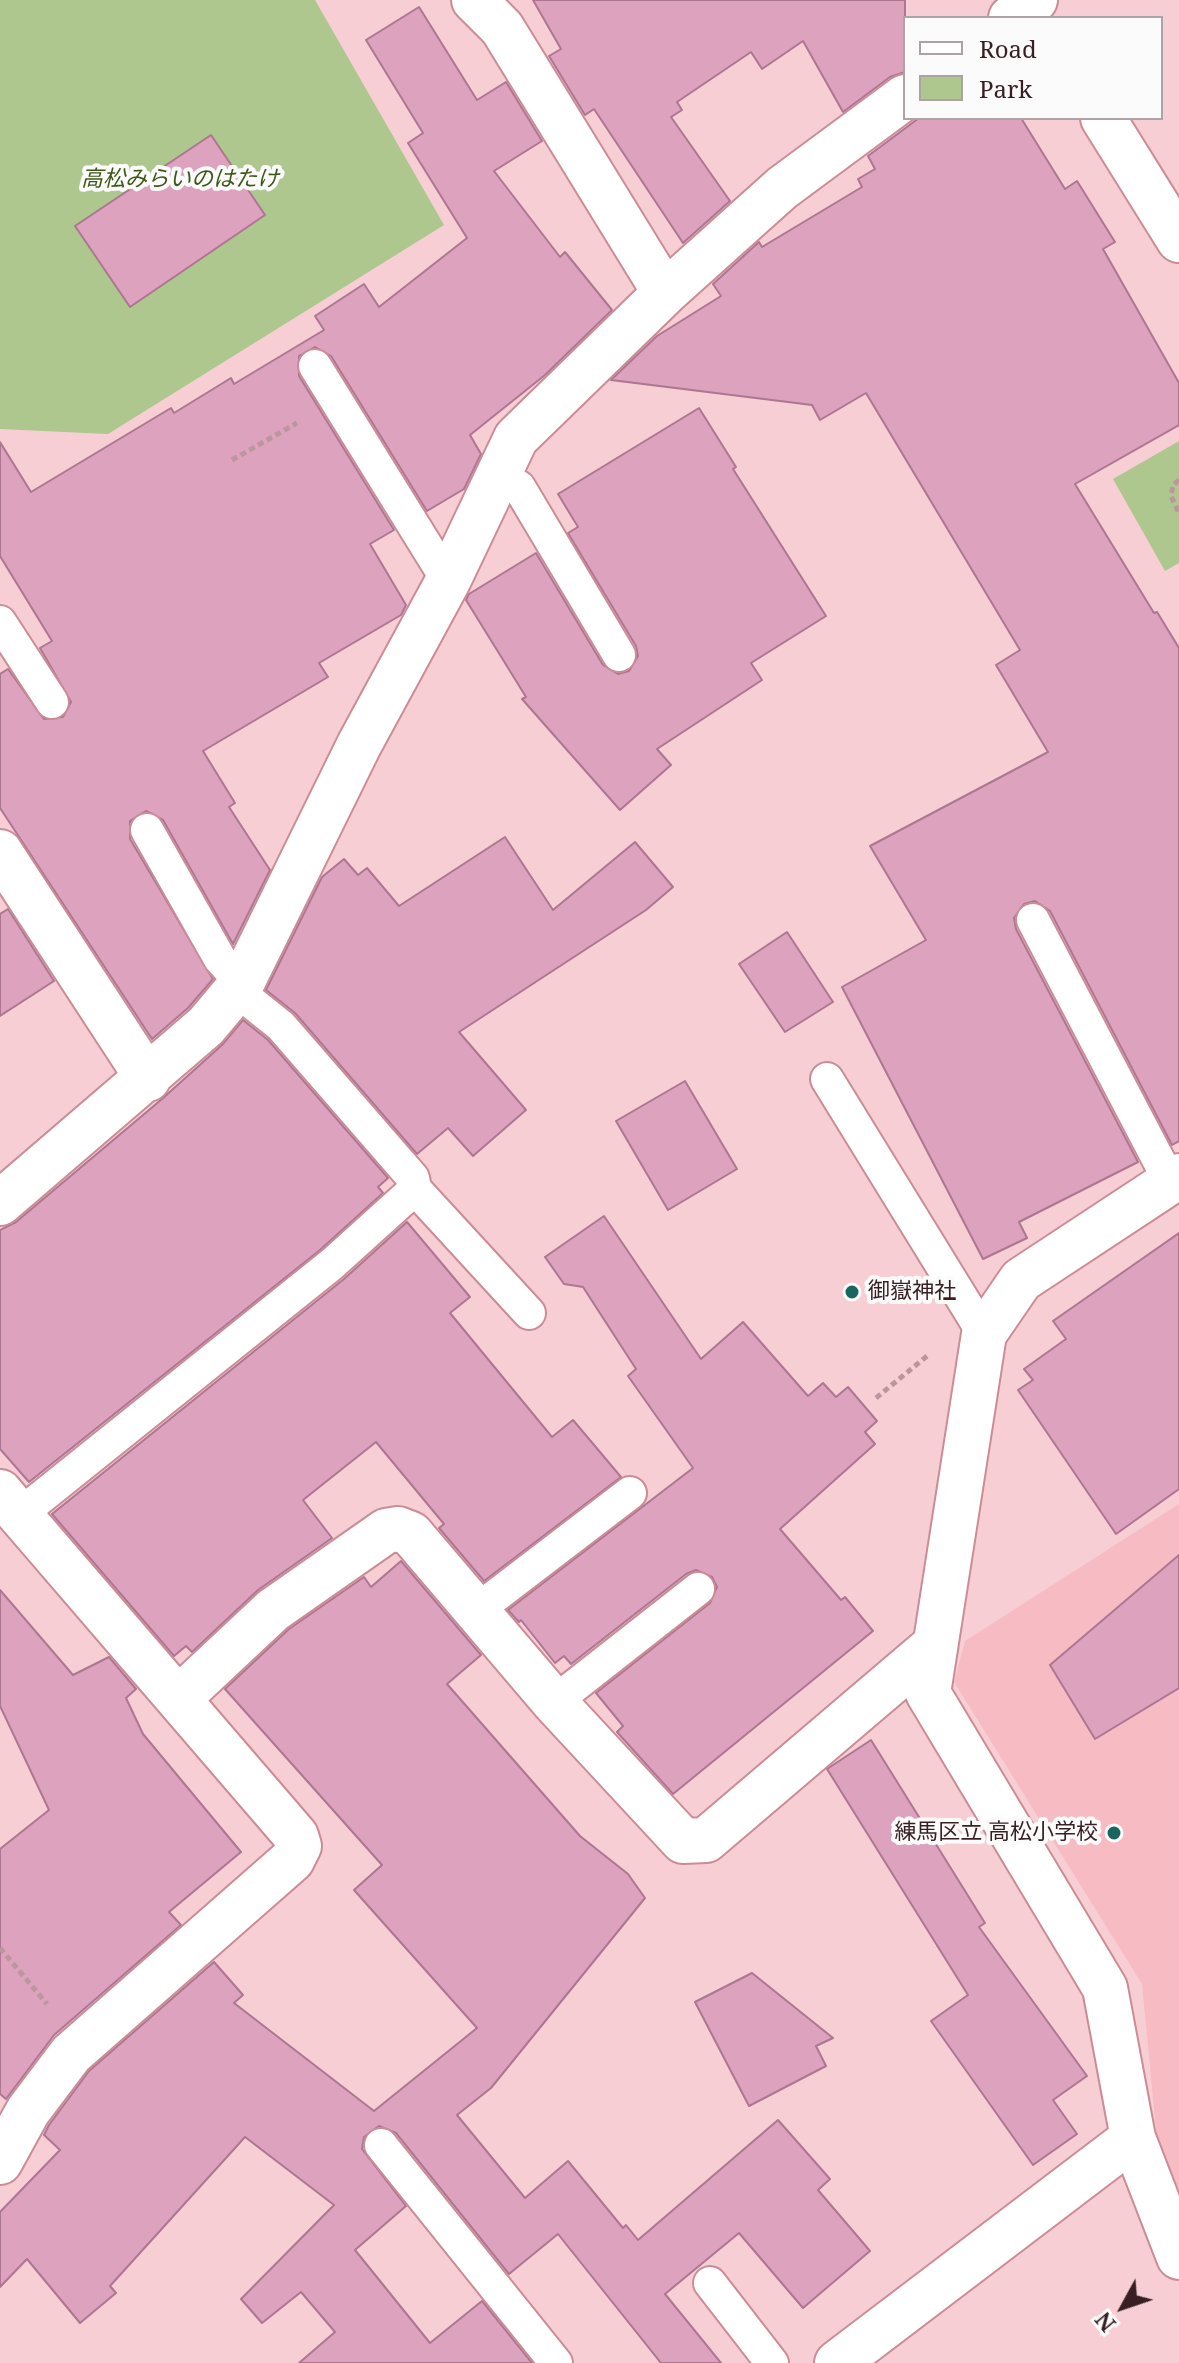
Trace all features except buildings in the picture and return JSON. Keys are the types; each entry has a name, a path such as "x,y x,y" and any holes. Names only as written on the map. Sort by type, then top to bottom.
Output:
{"street":[{"path":"474,0 502,28 665,293"},
{"path":"0,1203 148,1079 206,1026 239,986 352,759 448,581 516,438 665,293 782,188 903,98"},
{"path":"1104,120 1179,240"},
{"path":"0,852 148,1079"},
{"path":"1174,1178 1021,1280 984,1334 928,1693 1105,1988 1133,2138 1179,2257"},
{"path":"0,2162 28,2111 81,2045 262,1888 292,1860 299,1846 296,1836 9,1504"},
{"path":"178,1699 273,1610 386,1531 398,1529 411,1534 554,1702 683,1841 695,1843 706,1840 935,1645"},
{"path":"837,2363 1133,2138"}],"lane":[{"path":"315,366 448,581"},
{"path":"499,475 519,487 619,655"},
{"path":"0,622 52,702"},
{"path":"147,830 220,959 239,986 281,1026 413,1178 415,1189 529,1313"},
{"path":"1033,920 1174,1178"},
{"path":"827,1079 984,1334"},
{"path":"9,1504 332,1264 415,1189"},
{"path":"477,1610 630,1493"},
{"path":"554,1702 698,1589"},
{"path":"381,2145 556,2363"},
{"path":"710,2283 772,2363"}],"path":[{"path":"232,460 336,400"},
{"path":"1179,480 1173,485 1171,496 1179,513"},
{"path":"0,1948 81,2045"}],"shaded area":[{"name":"練馬区立 高松小学校","path":"1179,1504 1179,2204 1158,2150 1142,1984 954,1682 965,1641"}],"green space":[{"name":"高松みらいのはたけ","path":"0,0 315,0 444,225 108,434 0,429"},
{"path":"1179,441 1179,563 1165,571 1113,479"}],"place":[{"name":"御嶽神社","path":"852,1292"},
{"name":"練馬区立 高松小学校","path":"1114,1833"}]}
